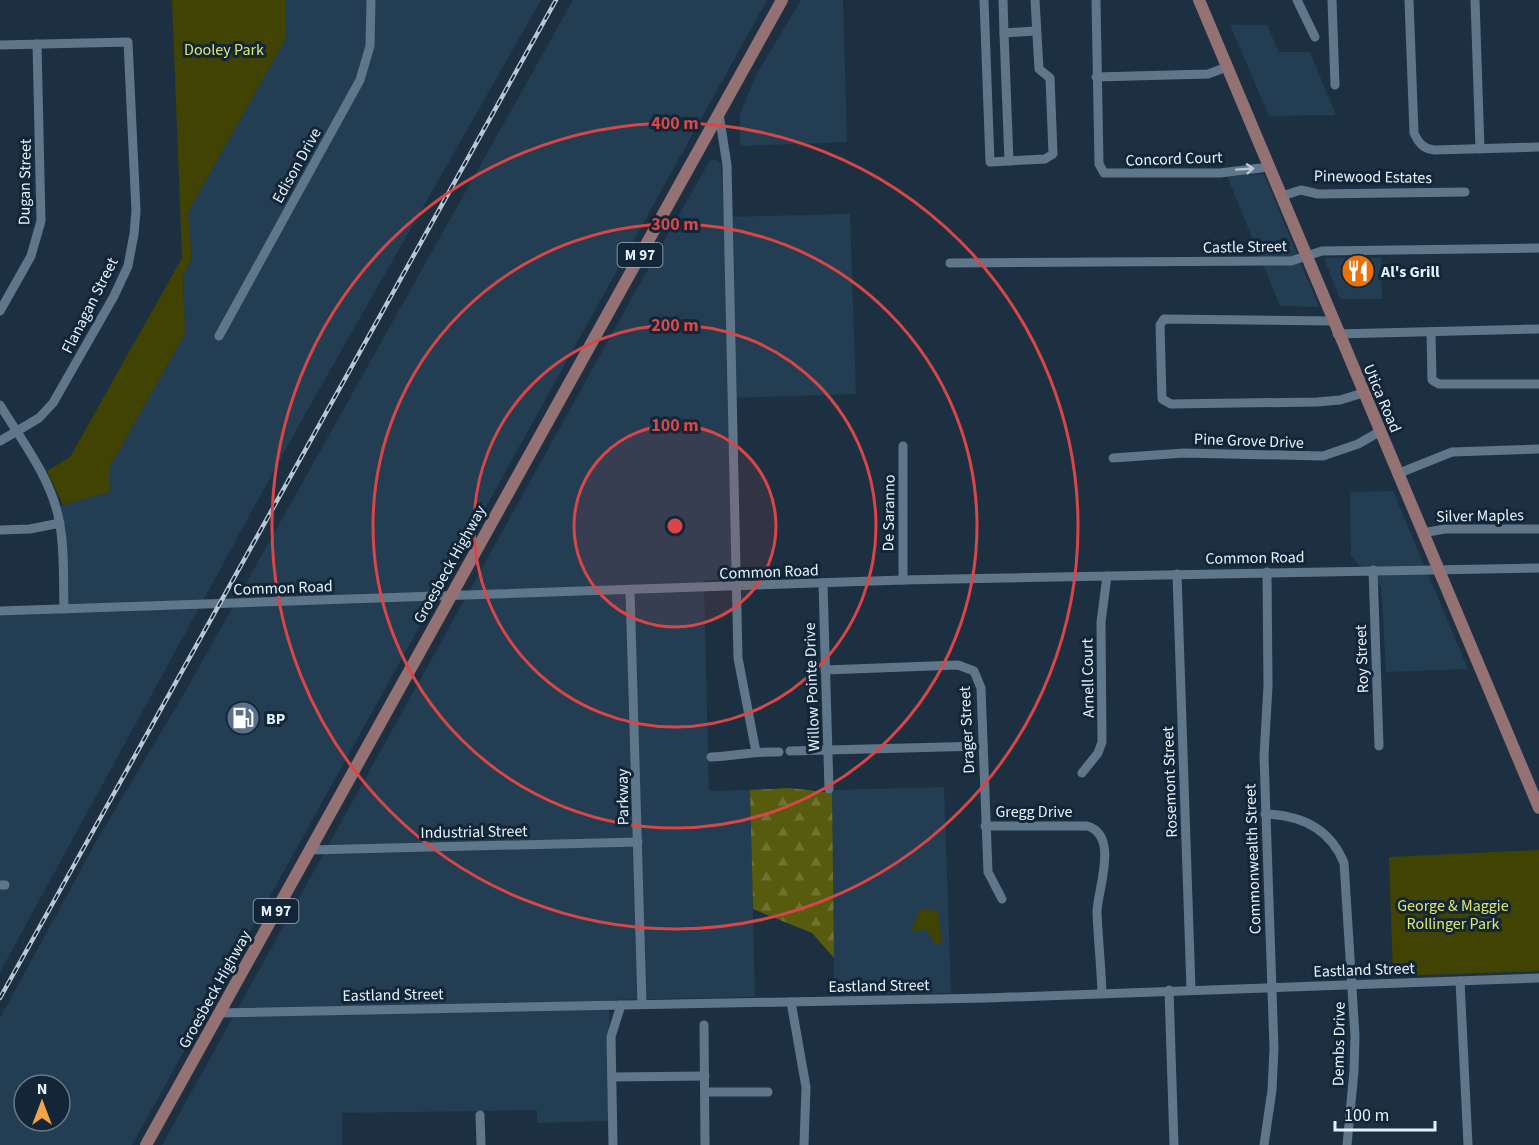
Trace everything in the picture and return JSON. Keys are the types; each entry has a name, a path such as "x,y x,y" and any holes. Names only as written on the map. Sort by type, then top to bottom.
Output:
{"main road":[{"name":"Groesbeck Highway","path":"146,1145 782,0"},
{"name":"Utica Road","path":"1199,0 1307,256 1337,334 1539,808"}],"street":[{"name":"Edison Drive","path":"219,336 360,80 370,46 371,0"},
{"path":"984,0 990,162 1045,159 1053,154 1050,78 1039,69 1035,31 1035,0 1045,0"},
{"path":"1003,0 1010,161"},
{"name":"Concord Court","path":"1096,0 1099,164 1104,172 1220,173 1269,167"},
{"path":"1297,0 1315,37"},
{"path":"1332,0 1335,85"},
{"path":"1409,0 1414,134 1418,142 1430,150 1539,147"},
{"path":"1475,0 1480,149"},
{"path":"1004,33 1035,31"},
{"name":"Flanagan Street","path":"0,441 39,418 60,393 114,296 128,266 134,234 129,42 37,44"},
{"path":"0,45 37,44"},
{"name":"Dugan Street","path":"0,311 31,256 41,221 37,44"},
{"path":"1096,77 1208,74 1227,67"},
{"path":"719,114 727,165 739,668 756,752"},
{"name":"Pinewood Estates","path":"1282,196 1305,190 1318,194 1465,192"},
{"name":"Castle Street","path":"950,264 1291,261 1322,250 1539,248"},
{"path":"1332,321 1164,319 1160,325 1162,399 1171,404 1317,402 1340,400 1363,393"},
{"path":"1337,334 1539,329"},
{"path":"1431,332 1432,380 1439,384 1539,384"},
{"path":"0,405 48,485 60,523 64,609"},
{"name":"Pine Grove Drive","path":"1113,458 1184,453 1323,456 1358,444 1379,432"},
{"name":"De Saranno","path":"903,446 903,580"},
{"path":"1397,474 1452,452 1539,449"},
{"path":"0,530 30,529 60,523"},
{"name":"Silver Maples","path":"1422,533 1445,529 1539,529"},
{"name":"Common Road","path":"0,611 903,580 1373,570 1439,572 1539,568"},
{"name":"Roy Street","path":"1373,570 1379,746"},
{"name":"Commonwealth Street","path":"1264,1145 1274,1072 1265,814 1267,572"},
{"name":"Rosemont Street","path":"1177,574 1191,989"},
{"name":"Arnell Court","path":"1082,773 1098,753 1102,742 1101,622 1107,576"},
{"name":"Willow Pointe Drive","path":"823,584 829,789"},
{"name":"Parkway","path":"630,590 642,1004"},
{"name":"Drager Street","path":"825,670 958,665 969,668 979,681 988,872 1002,899"},
{"path":"790,751 983,746"},
{"path":"711,757 779,752"},
{"name":"Dembs Drive","path":"1265,814 1293,816 1311,824 1323,833 1341,855 1347,879 1353,984 1354,1071 1347,1145"},
{"name":"Gregg Drive","path":"985,826 1087,826 1096,830 1101,836 1104,878 1097,914 1102,992"},
{"name":"Industrial Street","path":"310,850 638,842"},
{"name":"Eastland Street","path":"219,1013 986,998 1102,992 1539,978"},
{"path":"1460,981 1468,1145"},
{"path":"1169,990 1174,1145"},
{"path":"791,1002 806,1087 804,1145"},
{"path":"614,1145 611,1038 621,1005"},
{"path":"704,1025 705,1145"},
{"path":"612,1077 705,1076"},
{"path":"705,1092 768,1092"},
{"path":"480,1115 481,1145"}],"shaded area":[{"path":"286,0 541,0 299,425 0,972 0,616 67,613 65,533 60,506 109,492 109,468 185,334 183,275 192,259 188,212 286,38"},
{"path":"573,0 767,0 132,1145 0,1145 0,1018 97,840 185,692"},
{"path":"801,0 843,0 847,142 740,146 740,114 755,77"},
{"path":"1230,25 1267,25 1279,52 1310,52 1336,115 1269,116"},
{"path":"714,159 721,164 724,217 850,214 856,394 730,398 734,575 729,579 704,580 709,791 750,790 755,997 609,1000 610,1121 537,1123 537,1110 342,1113 342,1145 162,1145 638,287 709,162"},
{"path":"1264,174 1319,307 1280,306 1227,176"},
{"path":"1324,258 1381,258 1382,299 1340,299"},
{"path":"1393,491 1468,669 1386,672 1381,587 1351,556 1350,492"},
{"path":"944,787 951,993 834,995 832,790"}],"green space":[{"name":"Dooley Park","path":"172,0 286,0 286,38 188,212 192,259 183,275 185,334 109,468 109,492 63,505 47,471 70,457 182,258"},
{"path":"789,788 825,792 832,790 834,958 812,933 753,909 750,790"},
{"name":"George & Maggie Rollinger Park","path":"1539,850 1539,971 1393,976 1389,857"},
{"path":"920,909 938,911 942,943 935,943 927,930 911,931"}],"railway":[{"path":"0,998 556,0"}],"place":[{"name":"Al's Grill","path":"1358,271"},
{"name":"BP","path":"243,718"}]}
